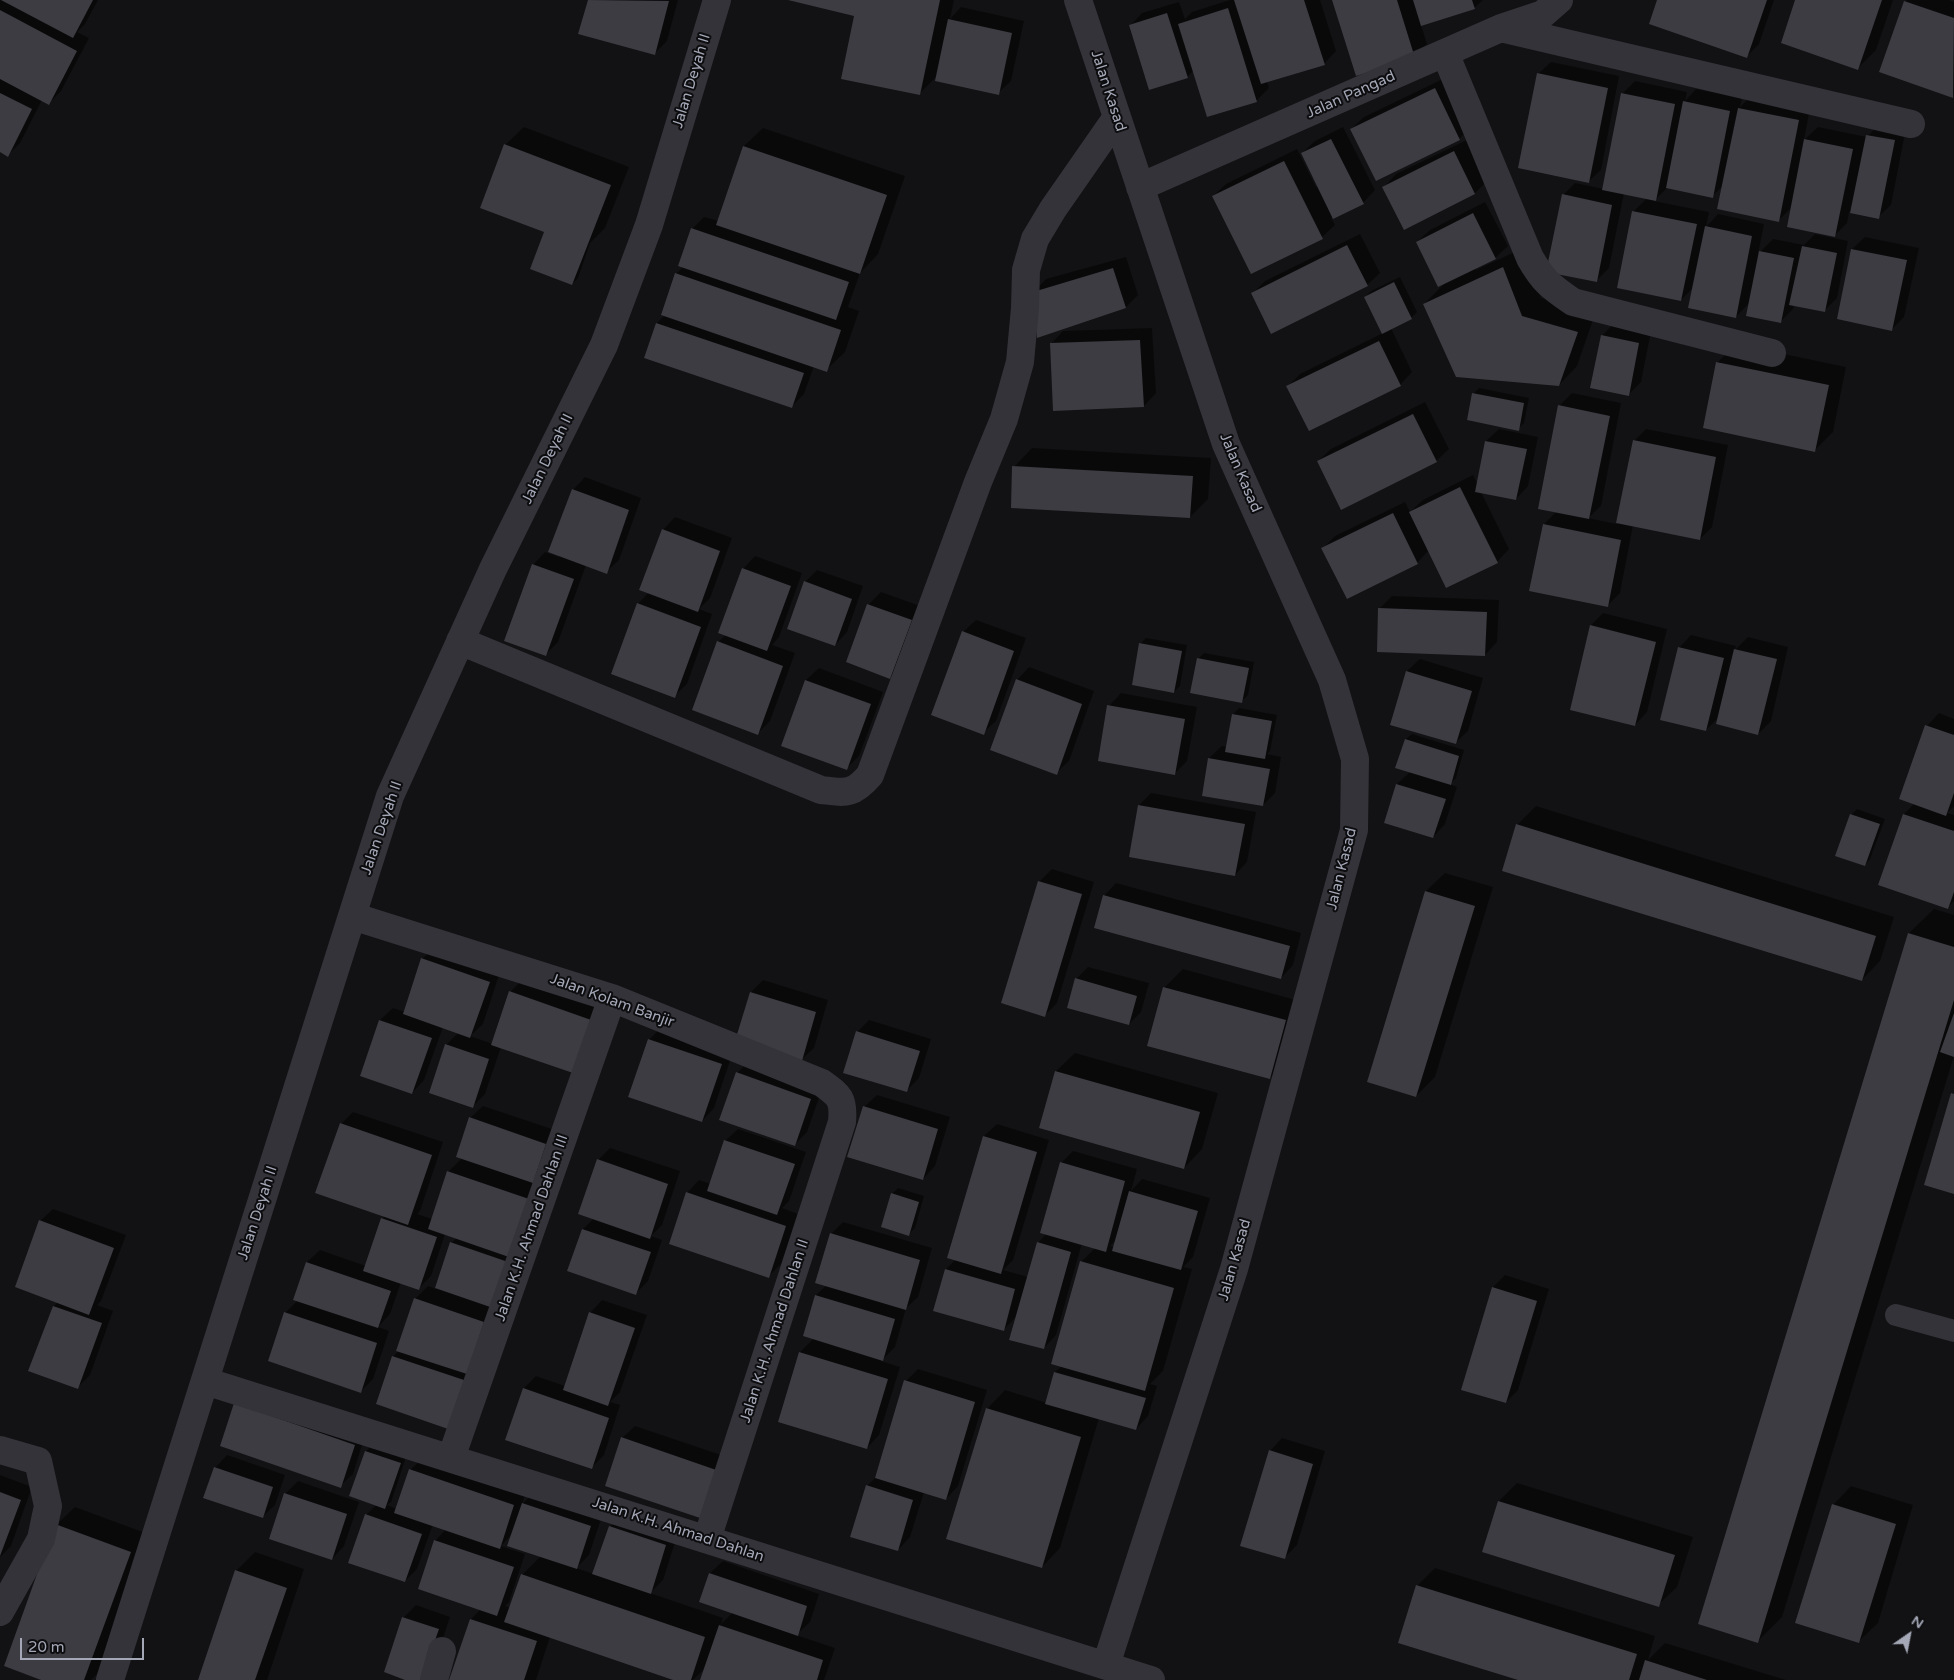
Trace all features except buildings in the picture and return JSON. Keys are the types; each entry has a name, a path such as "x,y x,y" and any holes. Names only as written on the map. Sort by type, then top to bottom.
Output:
{"street":[{"name":"Jalan Deyah II","path":"110,1680 390,796 493,569 604,345 649,225 717,0"},
{"name":"Jalan Kasad","path":"1078,0 1226,444 1332,680 1355,759 1354,821 1351,839 1234,1269 1106,1665"},
{"name":"Jalan Pangad","path":"1140,187 1501,28 1543,14 1559,0"},
{"path":"1501,28 1911,124"},
{"path":"1445,53 1530,258 1541,277 1554,289 1573,302 1772,353"},
{"path":"460,641 821,790 849,793 860,786 870,775 978,482 1004,419 1020,362 1026,270 1035,239 1053,209 1117,117"},
{"name":"Jalan Kolam Banjir","path":"352,916 612,998 822,1084 838,1094 844,1106 842,1122"},
{"name":"Jalan K.H. Ahmad Dahlan III","path":"451,1458 612,998"},
{"name":"Jalan K.H. Ahmad Dahlan II","path":"707,1539 842,1122"},
{"name":"Jalan K.H. Ahmad Dahlan","path":"205,1381 1151,1680"},
{"path":"0,1450 38,1461 48,1506 41,1539 0,1612"},
{"path":"434,1680 442,1651"}],"lane":[{"path":"1896,1315 1954,1330"}]}
